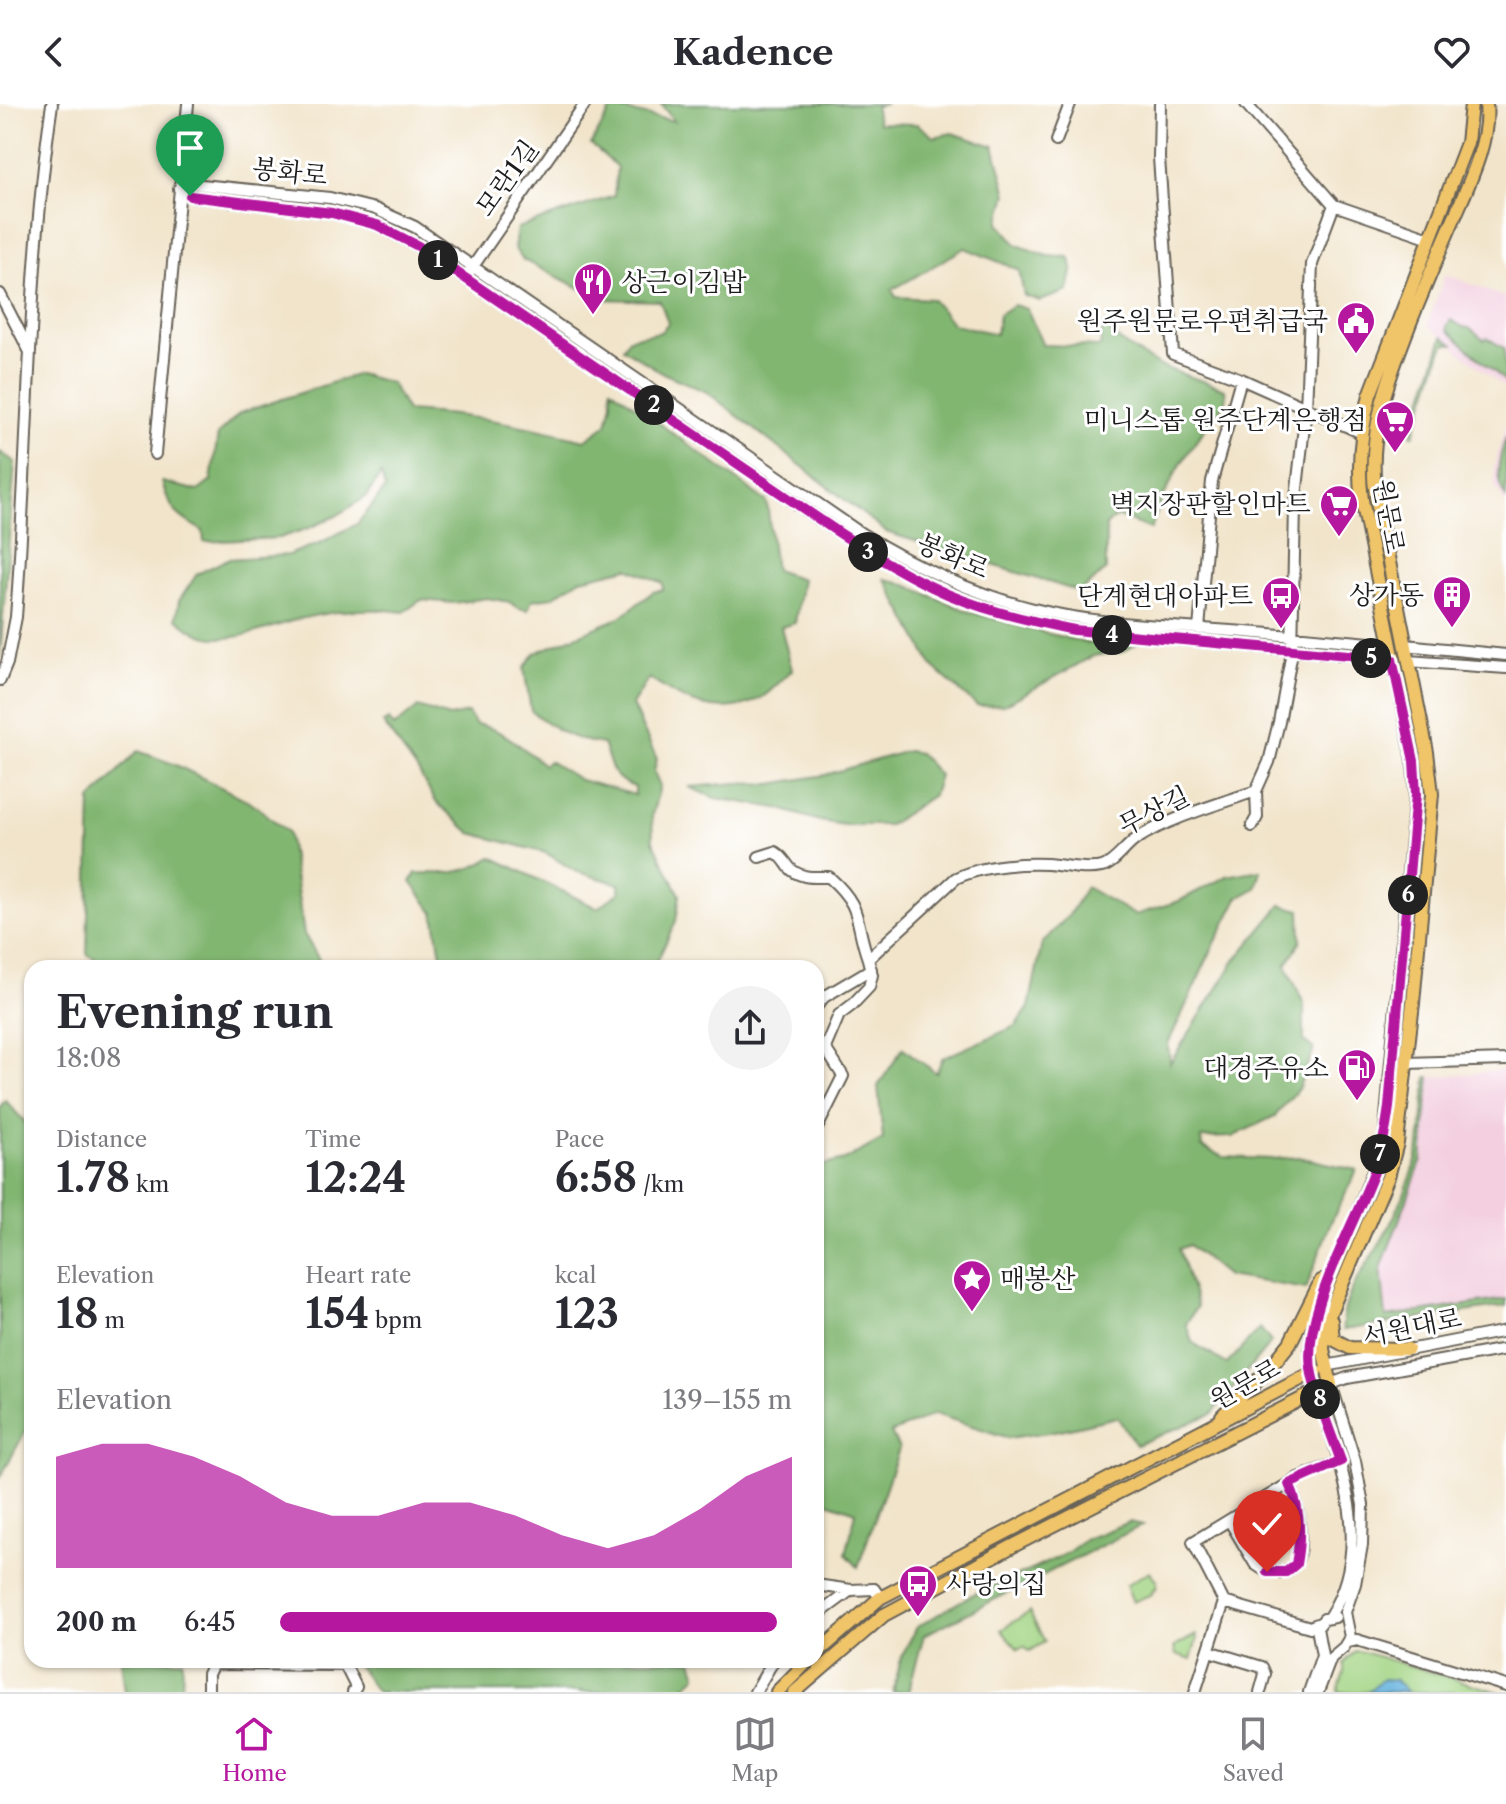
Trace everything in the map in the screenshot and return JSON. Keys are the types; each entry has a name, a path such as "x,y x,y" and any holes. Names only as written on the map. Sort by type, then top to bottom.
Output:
{"main road":[{"name":"원문로","path":"824,1667 884,1615 1331,1384 1323,1349 1325,1324 1388,1177 1397,1143 1416,777 1358,475 1368,434 1467,143 1471,104"},
{"name":"원문로","path":"1436,240 1470,181 1487,116 1486,104"},
{"name":"원문로","path":"824,1647 880,1598 1311,1373 1316,1316 1385,1139 1400,1062 1432,794 1427,752 1372,473 1368,434"},
{"path":"1390,645 1405,645"},
{"name":"봉화로","path":"1392,659 1408,661"},
{"path":"1211,1427 1269,1369 1290,1343 1374,1172"},
{"path":"1335,1301 1330,1327 1333,1339 1344,1347 1408,1349"},
{"path":"1318,1392 1311,1373 1326,1366"},
{"path":"777,1692 801,1668"},
{"name":"원문로","path":"795,1692 823,1668"}],"street":[{"path":"0,680 7,663 16,617 30,352 45,150 52,104"},
{"path":"155,454 188,104"},
{"name":"모란1길","path":"465,278 585,104"},
{"path":"1056,141 1070,104"},
{"path":"1160,104 1159,158 1173,354 1241,379 1368,434"},
{"path":"1246,104 1334,205 1436,240"},
{"name":"봉화로","path":"179,189 192,184 345,201 375,209 415,227 799,491 898,556 951,581 1034,610 1125,624 1390,645"},
{"name":"봉화로","path":"179,189 190,196 332,213 377,225 418,246 835,530 934,588 1022,620 1074,630 1392,659"},
{"path":"1252,826 1257,817 1256,791 1269,762 1292,652 1295,506 1306,409 1312,264 1334,205"},
{"path":"0,294 30,352"},
{"path":"1199,629 1212,481 1241,379"},
{"path":"1405,645 1506,655"},
{"name":"봉화로","path":"1408,661 1506,668"},
{"name":"무상길","path":"824,997 869,964 956,878 973,870 1045,864 1090,868 1106,866 1136,839 1192,813 1256,791"},
{"path":"759,857 775,852 797,874 829,877 848,894 859,920 869,964"},
{"name":"무상길","path":"824,1114 843,1076 825,1048 839,1015 869,987 872,975 869,964"},
{"path":"1400,1062 1506,1060"},
{"name":"서원대로","path":"1326,1366 1506,1331"},
{"name":"서원대로","path":"1331,1384 1347,1378 1506,1349"},
{"path":"1318,1692 1331,1658 1348,1637 1347,1605 1355,1584 1362,1545 1363,1505 1355,1461 1331,1384"},
{"path":"1309,1692 1322,1655 1320,1622 1343,1589 1351,1539 1350,1500 1341,1461 1318,1392"},
{"path":"1195,1692 1224,1602 1193,1542 1289,1484 1341,1461"},
{"path":"1229,1520 1255,1564 1267,1572 1286,1572 1296,1564 1298,1549 1296,1499 1289,1484"},
{"path":"824,1586 874,1589 880,1598"},
{"path":"824,1610 851,1590"},
{"path":"1224,1602 1320,1622 1348,1637 1506,1686"},
{"path":"1319,1641 1329,1650 1348,1637"},
{"path":"1209,1651 1262,1667 1265,1674 1260,1692"},
{"path":"208,1692 211,1668"},
{"path":"346,1668 356,1687 353,1692"},
{"path":"755,1692 769,1668"}],"shaded area":[{"path":"1445,274 1504,297 1506,295 1506,389 1427,325"},
{"path":"1506,425 1506,505 1495,486 1494,467"},
{"path":"1506,1070 1506,1299 1386,1317 1381,1268 1422,1160 1430,1077"}],"green space":[{"path":"661,104 886,104 875,106 878,123 917,124 934,137 952,133 994,146 1007,194 999,223 1017,245 1048,256 1069,257 1073,267 1068,291 1040,301 1024,296 1019,270 965,248 892,290 896,297 932,299 953,324 996,334 999,314 1014,305 1027,309 1043,345 1100,347 1103,326 1127,346 1160,366 1225,389 1226,402 1182,462 1151,529 1116,516 1106,526 1106,570 1080,592 886,532 707,392 663,373 623,348 629,338 661,332 668,323 660,301 602,299 523,260 514,248 517,228 614,196 617,167 591,144 612,108 674,121"},
{"path":"1451,320 1504,348 1506,382 1447,330"},
{"path":"1443,337 1453,344 1446,344 1442,349 1414,435 1411,435"},
{"path":"358,374 391,383 407,411 496,421 585,440 607,424 612,402 611,388 767,502 775,570 802,579 795,623 781,627 792,670 772,690 744,705 730,708 702,705 675,694 649,678 632,705 657,759 654,771 660,786 652,815 653,841 680,895 676,921 658,960 442,960 434,913 411,882 416,873 456,872 492,857 597,908 619,893 619,884 575,871 546,853 471,833 436,802 383,723 389,720 394,727 418,707 449,717 468,713 475,724 504,734 544,765 549,761 580,780 635,795 635,787 616,776 603,744 564,733 531,711 524,668 535,653 619,618 653,592 663,590 663,583 628,568 581,579 552,597 532,600 528,610 487,598 454,603 421,600 404,612 365,610 325,614 234,637 208,637 197,633 176,618 179,601 197,574 228,559 288,555 322,542 357,524 385,489 381,474 367,496 336,516 280,538 204,542 203,531 172,507 162,482 198,491 211,481 218,434 240,413"},
{"path":"1506,437 1506,498 1498,475"},
{"path":"0,452 15,462 0,657"},
{"path":"885,579 967,611 1029,629 1088,643 1139,642 1123,652 1093,656 1004,705 977,706 933,667"},
{"path":"138,751 176,765 251,802 288,832 304,934 319,960 97,960 87,954 91,800"},
{"path":"907,751 919,753 939,775 933,795 889,825 844,825 820,821 777,808 715,798 689,787 771,784 825,775"},
{"path":"1261,870 1256,888 1238,898 1212,949 1168,1044 1170,1063 1236,959 1281,905 1300,910 1301,941 1286,965 1304,1004 1304,1041 1314,1049 1298,1089 1275,1116 1232,1137 1201,1138 1202,1147 1223,1157 1299,1157 1357,1170 1330,1224 1306,1289 1227,1276 1189,1245 1179,1249 1197,1306 1186,1324 1192,1342 1227,1364 1260,1328 1271,1342 1212,1414 1136,1445 1117,1417 1009,1438 935,1414 891,1433 899,1449 858,1567 846,1554 856,1512 824,1501 824,1165 845,1160 883,1139 878,1086 903,1048 936,1073 943,1058 1016,1026 1029,1007 1042,943 1069,915 1086,887 1135,915 1179,901 1227,876"},
{"path":"1427,1077 1430,1077 1422,1160 1381,1268 1386,1317 1506,1299 1506,1306 1343,1330 1343,1317 1350,1293 1388,1229 1416,1163"},
{"path":"5,1100 24,1121 24,1434 0,1478 0,1107"},
{"path":"1129,1522 1143,1525 924,1635 908,1692 893,1692 902,1655 917,1627 973,1594 1027,1572 1067,1553 1086,1539"},
{"path":"1150,1571 1157,1579 1156,1589 1133,1602 1126,1585"},
{"path":"1029,1612 1045,1642 1030,1651 1024,1646 1018,1649 1001,1630"},
{"path":"1196,1635 1191,1660 1176,1655 1174,1647"},
{"path":"1355,1651 1499,1692 1338,1692 1344,1663"},
{"path":"122,1668 183,1668 182,1692 125,1692"},
{"path":"359,1668 694,1668 697,1676 678,1692 377,1692"}],"water":[{"path":"1383,1679 1395,1680 1408,1692 1367,1692"}],"place":[{"name":"상근이김밥","path":"593,316"},
{"name":"원주원문로우편취급국","path":"1356,355"},
{"name":"미니스톱 원주단계은행점","path":"1395,454"},
{"name":"벽지장판할인마트","path":"1339,538"},
{"name":"상가동","path":"1452,629"},
{"name":"단계현대아파트","path":"1281,630"},
{"name":"대경주유소","path":"1357,1102"},
{"name":"매봉산","path":"972,1313"},
{"name":"사랑의집","path":"918,1618"}],"route":[{"path":"190,196 332,213 377,225 418,246 835,530 890,565 969,602 1022,620 1124,637 1392,659 1414,761 1416,794 1389,1107 1385,1139 1323,1294 1311,1349 1311,1373 1341,1461 1289,1484 1299,1517 1296,1564 1286,1572 1267,1572"}]}
